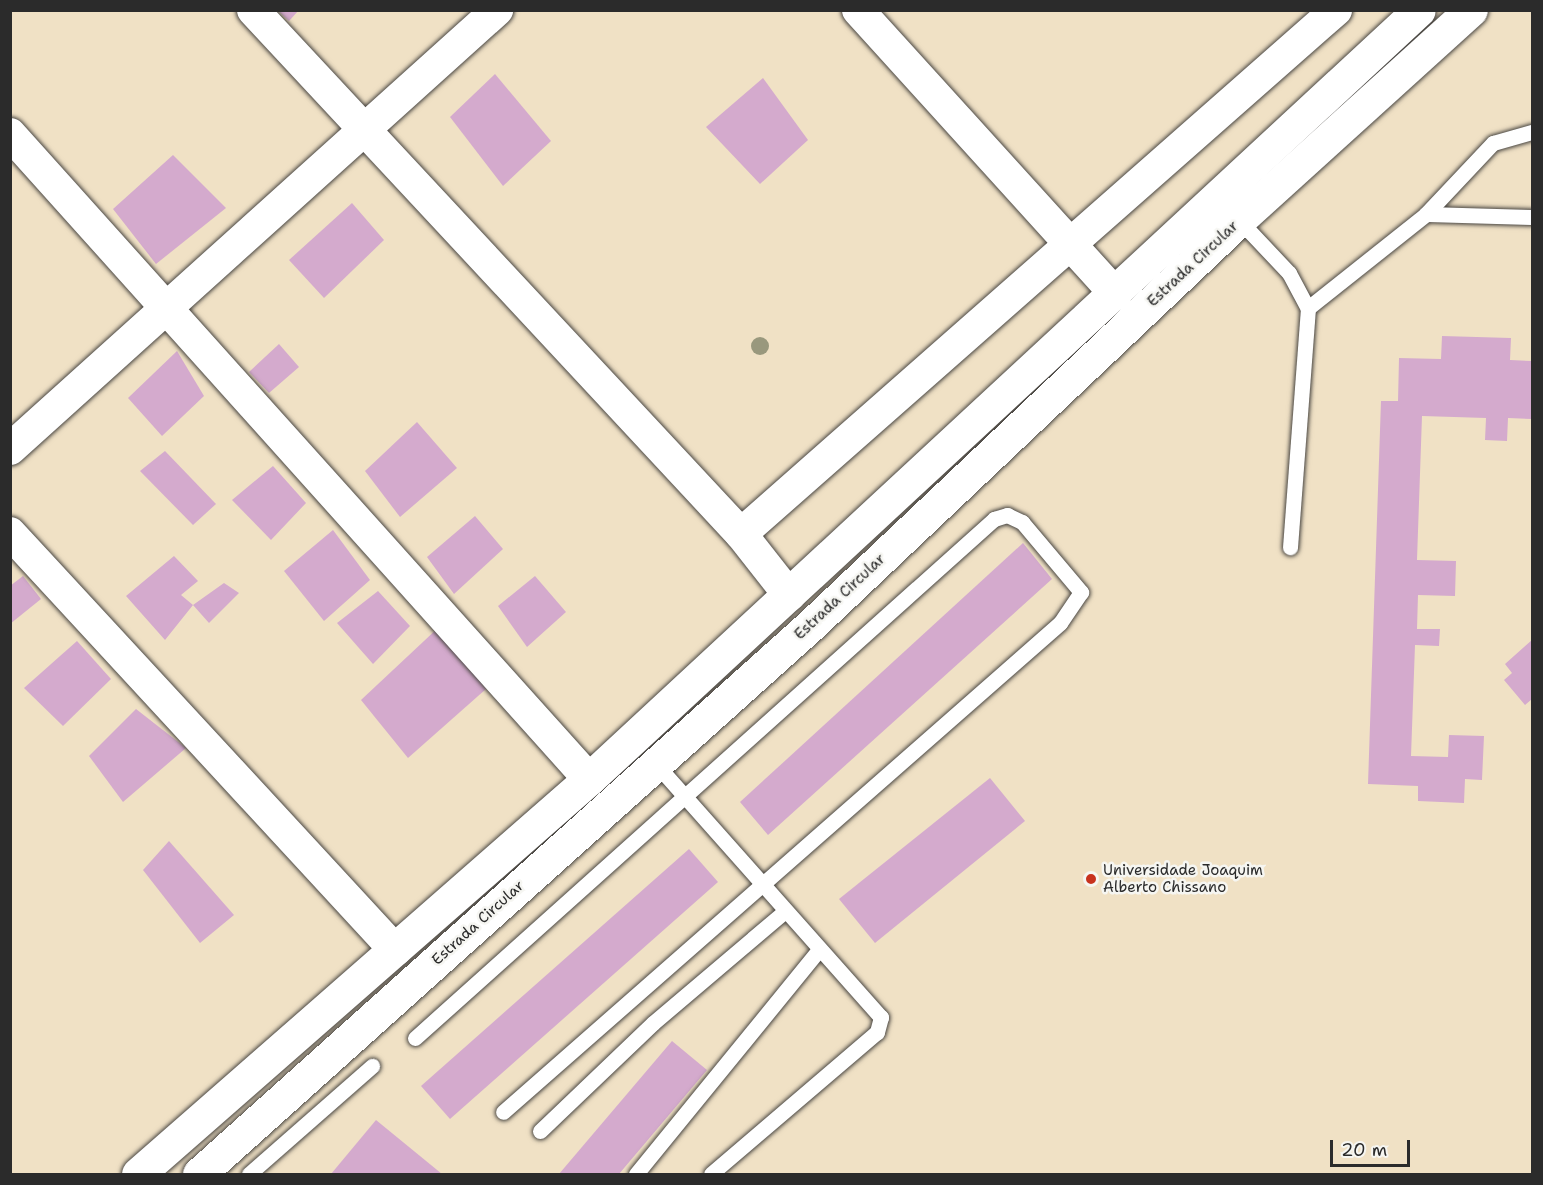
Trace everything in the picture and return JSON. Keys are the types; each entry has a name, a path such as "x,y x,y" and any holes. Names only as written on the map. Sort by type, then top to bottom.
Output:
{"main road":[{"path":"138,1174 589,779 1116,294 1419,10"},
{"name":"Estrada Circular","path":"199,1174 656,764 1239,220 1471,10"}],"street":[{"path":"253,10 360,131 741,534 789,595"},
{"path":"10,449 166,312 360,131 497,10"},
{"path":"858,10 1116,294"},
{"path":"741,534 1072,245 1336,10"},
{"path":"10,134 166,312 398,561 589,779"},
{"path":"10,533 395,950"}],"lane":[{"path":"1308,308 1426,214 1493,143 1533,132"},
{"path":"1426,214 1533,217"},
{"path":"1239,220 1289,273 1308,308 1290,547"},
{"path":"415,1038 689,796 994,519 1007,515 1023,522 1081,592 1060,623 503,1112"},
{"path":"656,764 689,796 785,911 881,1017 882,1025 711,1174"},
{"path":"540,1131 653,1023 785,911"},
{"path":"636,1174 819,950"},
{"path":"249,1174 372,1066"}],"building":[{"path":"277,10 299,10 289,21"},
{"path":"495,74 551,141 503,186 450,117"},
{"path":"763,78 808,140 760,184 706,127"},
{"path":"173,155 226,208 156,264 113,209"},
{"path":"352,203 384,240 324,298 289,260"},
{"path":"1442,336 1511,338 1510,360 1532,361 1532,419 1508,418 1507,441 1485,440 1486,418 1422,416 1417,560 1456,561 1455,596 1418,595 1417,629 1440,629 1439,646 1415,645 1411,756 1448,757 1449,735 1484,736 1482,780 1465,779 1464,803 1418,801 1418,786 1368,784 1381,401 1398,401 1399,358 1441,359"},
{"path":"279,344 299,367 269,393 249,372"},
{"path":"177,351 204,396 162,436 128,398"},
{"path":"417,422 457,468 400,517 365,471"},
{"path":"165,451 216,504 193,525 140,471"},
{"path":"273,466 306,503 271,540 232,500"},
{"path":"475,516 503,549 454,594 427,557"},
{"path":"333,530 370,580 324,621 284,571"},
{"path":"1023,543 1052,579 768,835 740,802"},
{"path":"174,556 198,581 181,595 193,605 165,640 126,596"},
{"path":"23,576 41,599 10,624 10,586"},
{"path":"535,576 566,612 527,647 498,606"},
{"path":"224,583 239,593 209,623 193,605"},
{"path":"378,591 410,626 373,664 337,623"},
{"path":"440,626 486,689 408,758 361,700"},
{"path":"1532,640 1532,699 1525,705 1504,680 1512,673 1505,664"},
{"path":"77,641 111,679 63,726 24,688"},
{"path":"136,709 186,748 123,802 89,756"},
{"path":"990,778 1025,821 875,943 839,899"},
{"path":"169,841 234,915 200,943 143,870"},
{"path":"689,849 718,882 450,1119 421,1086"},
{"path":"672,1041 707,1070 619,1174 559,1174"},
{"path":"376,1120 442,1174 331,1174"}],"place":[{"name":"Universidade Joaquim Alberto Chissano","path":"1091,879"}]}
